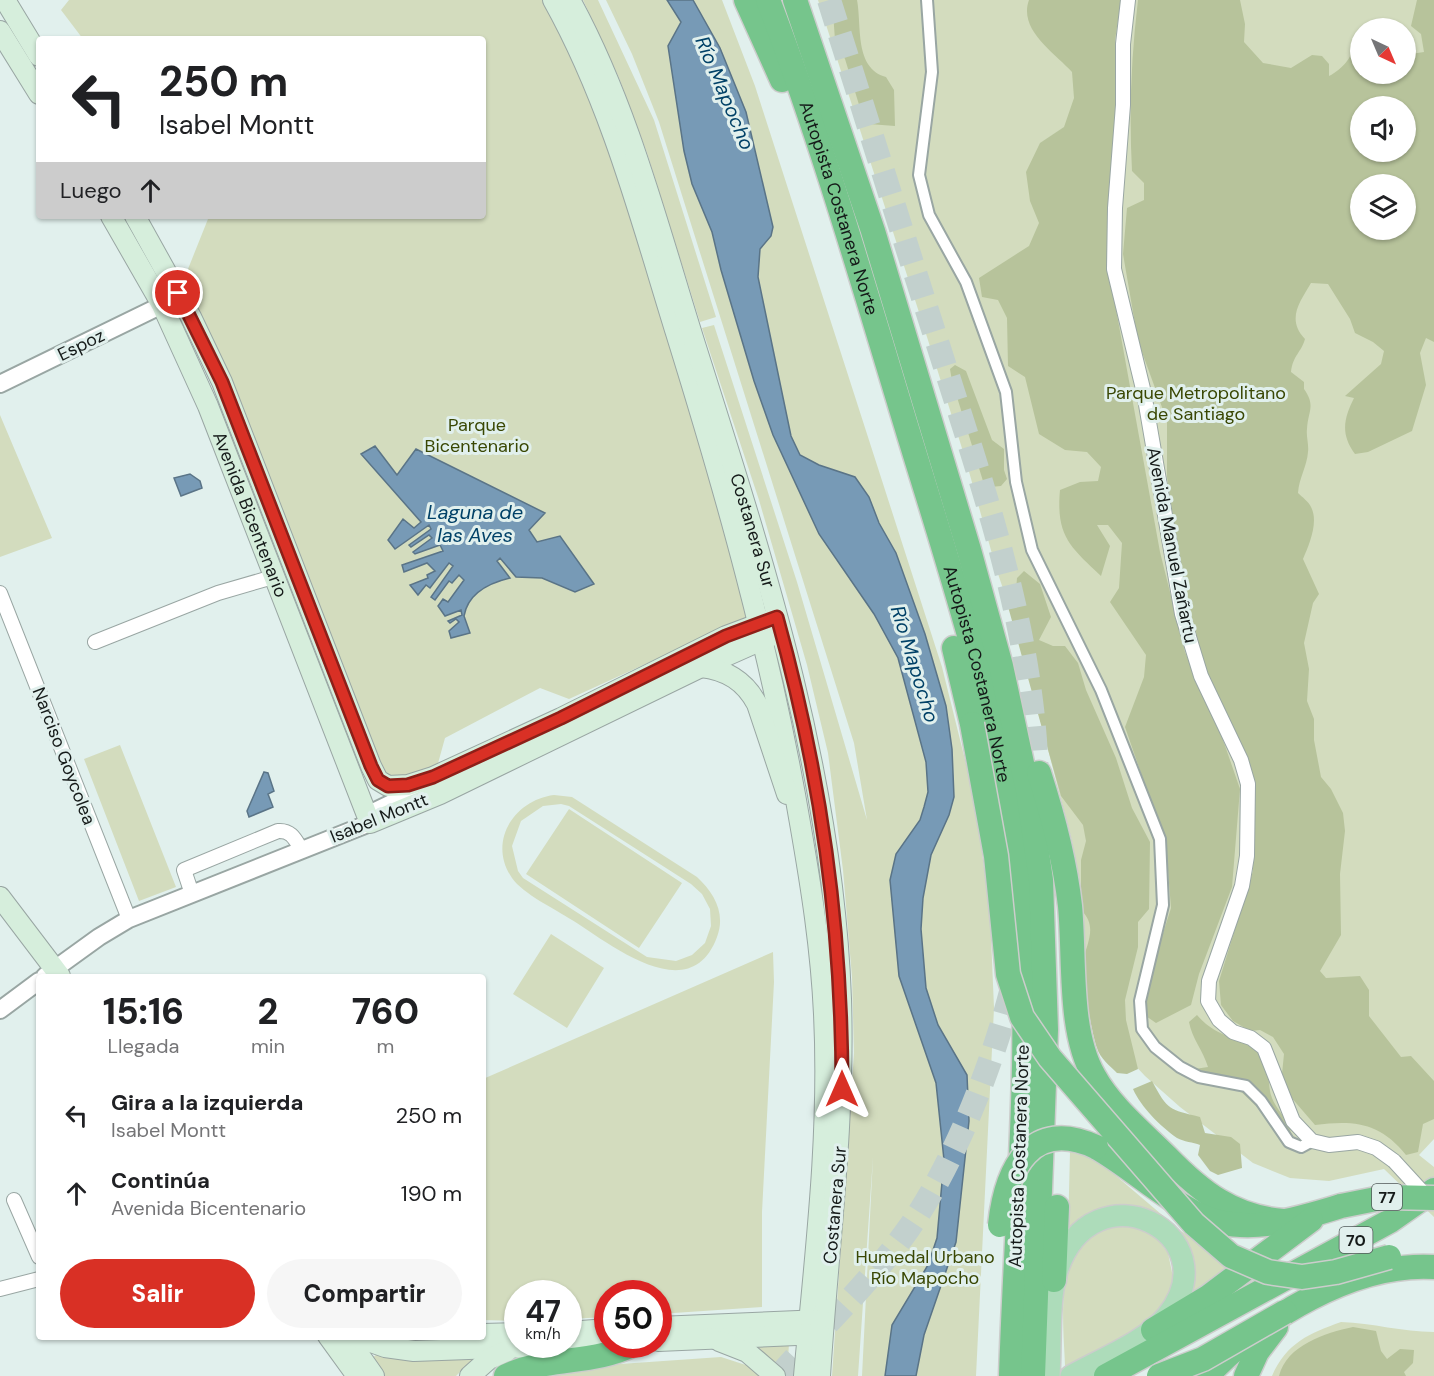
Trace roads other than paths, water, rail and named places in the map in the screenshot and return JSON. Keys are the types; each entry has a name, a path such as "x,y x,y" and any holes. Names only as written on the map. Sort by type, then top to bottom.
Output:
{"highway":[{"path":"747,0 784,85 825,160"},
{"name":"Autopista Costanera Norte","path":"768,0 825,160 929,501 992,732 1006,796 1018,887 1023,1051 1011,1376"},
{"name":"Autopista Costanera Norte","path":"795,0 873,231 1002,666 1030,801 1044,918 1046,1075 1033,1376"},
{"path":"929,501 941,584 994,837 1009,981 1027,1026 1050,1058 1194,1224 1231,1256 1268,1272 1302,1277 1336,1272 1389,1257 1410,1255 1434,1257"},
{"path":"1002,666 1058,838 1070,902 1078,1018 1089,1066 1099,1086 1200,1190 1234,1210 1265,1220 1283,1221"},
{"path":"1045,796 1055,878 1060,984 1061,1102 1054,1280"},
{"path":"994,1376 1003,1200 1009,1177 1027,1152 1044,1141 1065,1137 1096,1147 1197,1215 1228,1225 1253,1226 1283,1221 1341,1206"},
{"name":"70","path":"1106,1376 1390,1221 1434,1190"},
{"name":"77","path":"1341,1206 1386,1197 1434,1198"},
{"path":"1153,1330 1229,1281 1294,1230 1341,1206"},
{"path":"1159,1376 1203,1359 1296,1306 1382,1272 1406,1267 1434,1267"},
{"path":"1201,1376 1209,1352 1225,1327 1238,1312 1274,1284"},
{"path":"1207,1376 1236,1349 1296,1306"},
{"path":"1246,1376 1267,1338 1296,1306"},
{"path":"1121,1376 1179,1336"},
{"path":"506,1376 541,1365 599,1358"}],"main road":[{"path":"5,0 36,51"},
{"name":"Costanera Sur","path":"553,0 590,74 626,173 770,628 800,704 820,802 839,962 842,1043 840,1136 816,1327"},
{"name":"Costanera Sur","path":"570,0 602,65 631,142 711,393 770,628 771,668 801,826 818,941 825,1057 816,1327"},
{"path":"0,31 36,89"},
{"name":"Avenida Bicentenario","path":"113,219 162,305 226,447 273,577 368,819"},
{"name":"Avenida Bicentenario","path":"137,219 191,317 222,382 376,776 382,784 396,786 448,771"},
{"name":"Isabel Montt","path":"368,819 450,789 701,667 770,628"},
{"name":"Isabel Montt","path":"448,771 726,636 770,628"},
{"path":"701,667 732,676 750,691 757,704 777,770 801,826"},
{"path":"0,897 48,974"},
{"path":"1049,1376 1054,1280 1068,1248 1096,1221 1122,1214 1150,1221 1173,1240 1184,1268 1178,1297 1168,1315 1153,1330 1071,1376"},
{"path":"672,1327 816,1327"},
{"path":"672,1340 816,1327"},
{"path":"804,1376 816,1327"},
{"path":"816,1327 820,1376"},
{"path":"486,1335 504,1338"},
{"path":"708,1338 747,1352 775,1376"},
{"path":"330,1340 357,1376"},
{"path":"349,1340 374,1376"},
{"path":"365,1340 385,1347 414,1351 504,1342"},
{"path":"470,1376 504,1350"}],"street":[{"path":"927,0 932,72 919,175 929,215 966,282 1006,392 1016,482 1032,550 1101,690 1160,838 1163,905 1140,1001 1142,1029 1155,1047 1180,1067 1199,1077 1246,1086 1261,1101 1289,1142 1301,1147 1312,1141 1329,1144 1358,1142 1376,1148 1394,1161 1434,1204"},
{"name":"Avenida Manuel Zañartu","path":"1128,0 1123,44 1123,105 1115,208 1114,269 1144,393 1182,614 1201,676 1241,760 1248,784 1247,856 1242,886 1209,981 1209,1001 1219,1020 1233,1032 1251,1038 1263,1048 1293,1121 1312,1141"},
{"name":"Espoz","path":"0,384 162,305"},
{"path":"95,642 218,593 273,577"},
{"name":"Narciso Goycolea","path":"0,593 129,919"},
{"name":"Isabel Montt","path":"52,974 129,919 301,849 368,819 435,782 448,771"},
{"path":"192,894 184,870 279,831 286,830 291,834 301,849"},
{"name":"Isabel Montt","path":"0,1010 36,985"},
{"path":"14,1200 36,1250"},
{"path":"0,1289 36,1280"}],"water":[{"name":"Río Mapocho","path":"667,0 693,0 720,48 746,112 773,227 771,236 760,249 758,277 791,436 800,455 819,465 855,477 869,497 879,523 896,553 925,634 946,706 952,749 954,797 949,815 931,855 923,898 921,929 926,988 938,1025 967,1075 969,1121 956,1242 924,1335 916,1376 885,1376 892,1325 928,1265 937,1238 944,1160 936,1083 899,976 890,880 896,854 920,820 924,807 928,792 926,762 898,658 874,614 819,534 773,435 754,381 712,232 692,184 684,151 668,46 681,22"},
{"name":"Laguna de las Aves","path":"375,446 397,475 416,449 545,513 529,530 537,542 560,536 594,584 575,592 542,578 516,577 500,558 497,561 510,578 487,586 475,595 466,608 464,616 470,633 451,638 449,631 459,622 456,619 450,623 448,621 462,615 461,610 445,616 438,606 443,599 448,602 464,580 459,575 452,583 449,581 435,600 431,597 453,566 449,563 430,588 426,585 418,595 410,585 428,578 427,575 435,571 427,563 404,572 402,565 443,551 440,545 415,554 413,552 432,538 429,535 411,547 409,545 431,529 429,525 395,549 388,540 403,519 414,528 421,522 361,454"},
{"path":"190,474 200,481 202,488 181,496 174,478"},
{"path":"264,772 268,773 274,791 268,794 273,807 249,817 247,811"}],"tunnel":[{"path":"829,0 979,476 1008,580 1029,685 1035,739 1037,793"},
{"path":"779,1376 879,1267 909,1228 926,1201 943,1172 986,1073 1015,976"}],"park label":[{"name":"Parque Metropolitano de Santiago","path":"1196,403"},
{"name":"Parque Bicentenario","path":"477,435"},
{"name":"Humedal Urbano Río Mapocho","path":"925,1267"}]}
